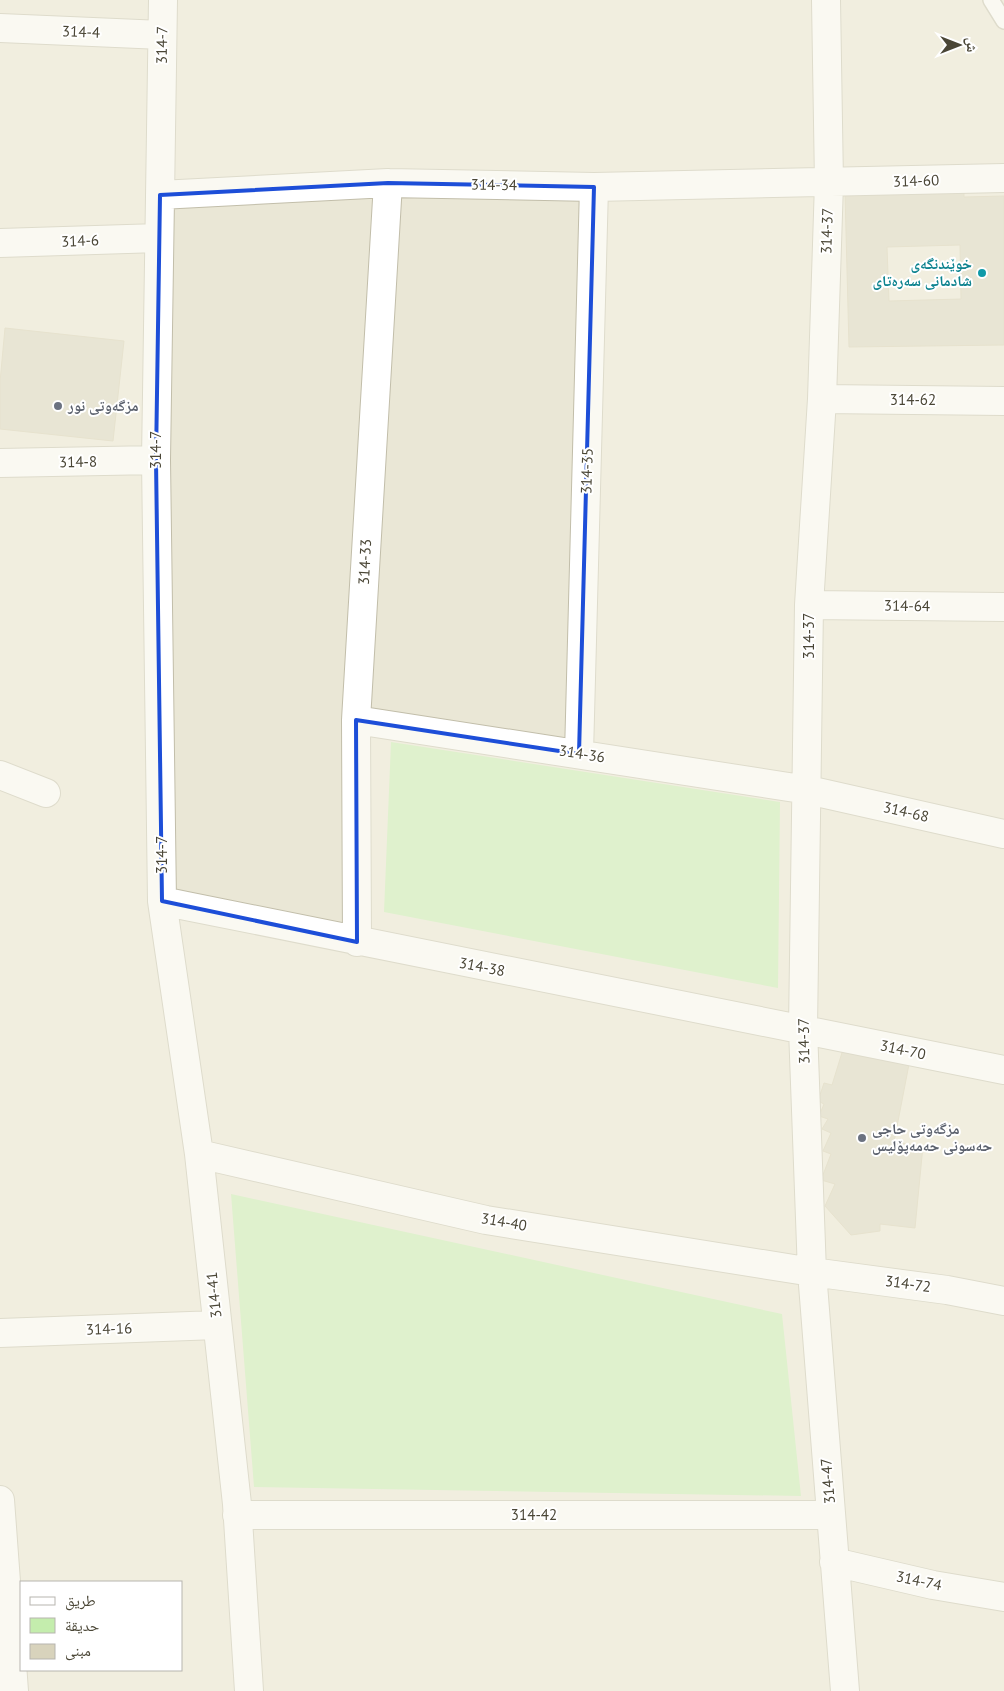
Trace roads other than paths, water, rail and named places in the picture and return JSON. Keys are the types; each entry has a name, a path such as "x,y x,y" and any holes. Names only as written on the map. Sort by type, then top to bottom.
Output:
{"street":[{"name":"314-7","path":"162,901 156,460 163,0"},
{"name":"314-37","path":"812,1272 803,1029 808,790 809,605 822,399 828,183 826,0"},
{"name":"314-4","path":"0,28 162,35"},
{"name":"314-60","path":"828,183 1004,178"},
{"name":"314-34","path":"160,194 388,183 594,188 828,183"},
{"name":"314-33","path":"357,942 356,720 388,183"},
{"name":"314-35","path":"579,754 594,188"},
{"name":"314-6","path":"0,243 159,238"},
{"name":"314-62","path":"822,399 1004,401"},
{"name":"314-8","path":"0,464 156,460"},
{"name":"314-64","path":"809,605 1004,607"},
{"name":"314-36","path":"356,720 808,790"},
{"path":"0,775 46,793"},
{"name":"314-68","path":"808,790 1004,834"},
{"name":"314-38","path":"162,901 357,942 803,1029"},
{"name":"314-41","path":"162,901 199,1154 238,1515 248,1691"},
{"name":"314-70","path":"803,1029 1004,1070"},
{"name":"314-40","path":"199,1154 486,1220 812,1272"},
{"name":"314-72","path":"812,1272 947,1290 1004,1300"},
{"name":"314-47","path":"812,1272 844,1691"},
{"name":"314-16","path":"0,1334 217,1325"},
{"path":"0,1500 14,1691"},
{"name":"314-42","path":"238,1515 831,1515"},
{"name":"314-74","path":"834,1562 933,1584 1004,1597"}],"lane":[{"path":"991,0 1004,21"}],"place":[{"name":"خوێندنگەی شادمانی سەرەتای","path":"982,273"},
{"name":"مزگەوتی نور","path":"58,406"},
{"name":"مزگەوتی حاجی حەسونی حەمەپۆلیس","path":"862,1138"}]}
